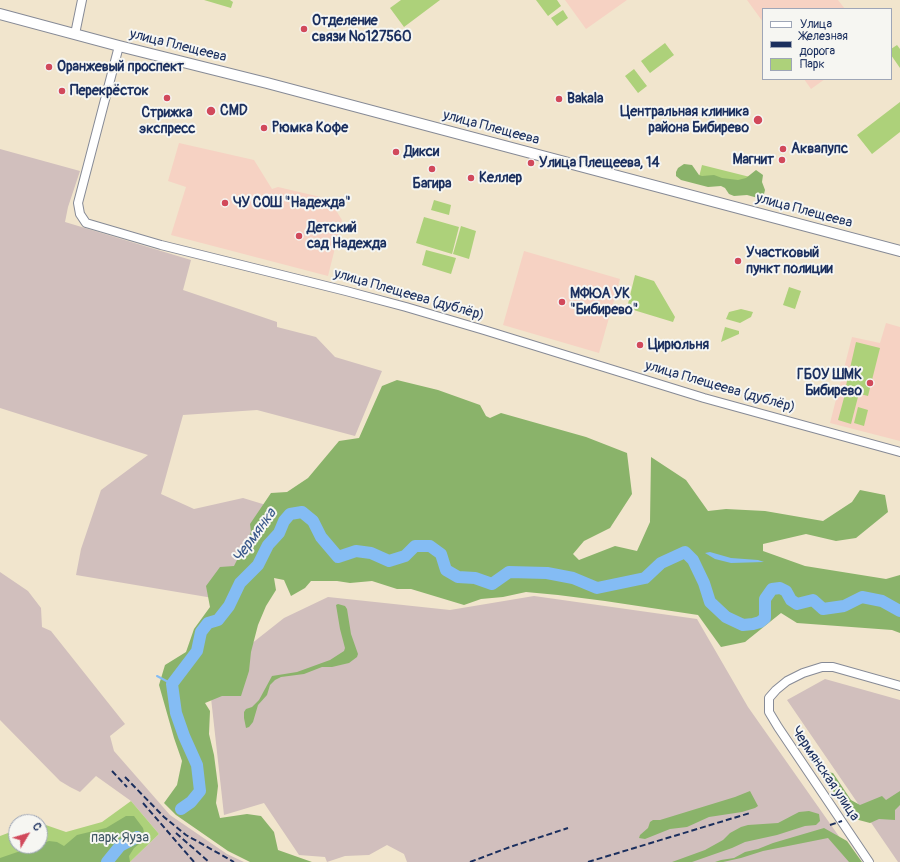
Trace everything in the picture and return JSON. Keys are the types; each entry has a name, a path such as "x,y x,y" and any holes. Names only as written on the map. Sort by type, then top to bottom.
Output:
{"main road":[{"name":"улица Плещеева","path":"0,14 119,46 283,87 900,251"}],"street":[{"path":"75,34 82,0"},
{"name":"улица Плещеева (дублёр)","path":"119,46 78,203 80,214 86,223 161,245 406,307 704,398 900,452"},
{"name":"Чермянская улица","path":"869,862 778,727 769,712 769,698 787,681 803,672 822,667 838,668 900,686"}],"shaded area":[{"path":"565,0 627,0 586,29"},
{"path":"747,0 838,0 844,8 762,8 762,21"},
{"path":"805,80 824,80 811,89"},
{"path":"179,143 254,160 272,189 278,187 329,199 342,220 328,276 171,235 186,187 168,181"},
{"path":"0,149 80,171 68,207 65,222 191,260 183,290 277,322 277,327 316,337 335,357 382,371 355,436 257,410 183,415 161,494 194,509 243,498 266,505 219,599 76,575 81,549 101,490 148,455 0,408"},
{"name":"МФЮА УК \"Бибирево\"","path":"524,251 620,279 599,353 503,325"},
{"name":"ГБОУ ШМК Бибирево","path":"886,323 900,327 900,441 830,423 852,337 880,343"},
{"path":"0,572 28,591 41,608 42,627 51,631 125,724 110,736 114,751 170,815 227,854 244,862 130,862 159,834 131,801 96,776 80,792 60,781 0,720"},
{"path":"534,596 697,619 748,707 857,862 407,862 404,854 387,845 369,855 345,856 327,862 325,857 299,855 264,803 224,815 211,698 246,648 284,618 328,597 450,610"},
{"path":"825,679 900,700 900,862 898,862 787,700"}],"green space":[{"path":"204,0 230,0 233,2 231,8"},
{"path":"401,0 440,0 404,27 390,8"},
{"path":"536,0 557,0 561,6 548,16"},
{"path":"563,10 568,18 557,26 551,18"},
{"path":"665,43 674,55 650,73 641,61"},
{"path":"897,45 900,49 900,68 892,56 892,48"},
{"path":"634,69 647,86 638,93 625,76"},
{"path":"900,102 900,132 872,154 857,135"},
{"path":"684,164 692,165 699,175 702,176 714,175 722,178 738,180 746,178 756,170 763,175 762,182 765,190 764,194 762,197 758,198 747,195 734,196 729,194 725,188 721,186 708,187 681,180 676,176 676,172 678,168"},
{"path":"702,165 750,177 746,189 699,177"},
{"path":"434,200 451,205 449,215 431,210"},
{"path":"424,217 459,227 452,254 416,243"},
{"path":"461,226 476,231 469,259 453,254"},
{"path":"426,250 456,258 451,274 422,265"},
{"path":"635,275 654,281 675,317 673,322 627,308"},
{"path":"789,287 801,291 795,309 783,305"},
{"path":"741,309 753,312 751,317 740,323 726,319 729,312"},
{"path":"725,327 739,331 739,334 721,342"},
{"path":"856,342 880,348 868,396 845,390"},
{"path":"397,380 438,390 480,405 486,416 490,418 501,413 586,437 627,453 632,494 610,528 584,541 573,554 579,560 615,546 637,551 650,522 651,457 686,480 708,511 726,509 765,511 823,521 852,502 860,490 885,495 888,512 856,538 836,541 806,534 763,544 763,551 805,566 886,579 900,575 900,633 892,630 797,623 781,613 745,642 721,647 698,615 605,601 526,592 503,597 481,599 464,605 411,589 397,589 372,581 350,583 337,581 311,581 305,588 291,596 284,580 274,578 276,590 266,606 258,625 251,652 249,671 241,696 222,696 205,703 210,711 209,734 214,755 218,786 216,803 220,818 247,814 261,816 274,832 278,850 312,862 250,862 228,851 176,815 164,803 177,785 182,761 159,685 165,665 186,652 194,629 210,607 206,586 220,567 234,566 251,532 250,524 271,493 287,492 308,478 339,441 359,438 382,386"},
{"path":"845,394 858,397 851,424 838,420"},
{"path":"858,407 868,410 864,426 854,423"},
{"path":"338,604 345,606 347,609 351,634 358,654 357,657 349,663 332,667 322,667 304,674 281,677 275,680 270,685 267,695 258,705 253,722 246,728 244,712 259,700 272,676 297,672 330,660 344,651 345,648 336,605"},
{"path":"827,772 833,773 851,800 860,805 882,796 886,800 900,791 900,805 895,810 895,820 879,819 870,823 850,816 827,782"},
{"path":"750,791 758,806 755,808 742,812 709,817 687,827 670,829 645,839 639,838 653,820 660,820"},
{"name":"парк Яуза","path":"131,801 159,834 130,862 0,862 0,836 8,833 8,854 48,854 48,826 66,832 102,822"},
{"path":"809,811 819,814 820,821 816,825 805,826 777,835 745,842 692,862 672,862 705,850 723,840 730,833 741,827 748,825 778,823 799,812"},
{"path":"126,816 134,816 143,828 145,836 143,841 134,848 129,856 130,862 0,862 0,858 12,854 48,854 48,841 57,842 64,846 77,835 106,828"},
{"path":"824,828 847,841 862,862 849,862 828,838 763,851 723,862 715,862 734,858 745,852"}],"water":[{"path":"710,552 731,558 758,560 764,562 731,563 715,559 705,553"}],"waterway":[{"name":"Чермянка","path":"181,809 191,802 200,791 197,765 176,713 172,684 197,651 201,632 208,623 218,620 229,606 240,583 258,565 268,545 279,533 284,521 290,514 302,512 313,521 321,537 338,557 356,551 371,553 389,561 405,556 415,546 430,546 441,554 446,570 458,577 475,578 492,584 509,572 547,573 573,578 597,588 645,578 661,563 685,552 693,560 704,583 710,602 726,617 743,625 760,622 765,618 765,599 772,589 780,588 786,591 791,600 797,604 813,600 823,609 844,606 862,597 882,601 900,611"},
{"path":"157,676 172,684"},
{"name":"Чермянка","path":"107,862 120,846 137,837"}],"railway":[{"path":"112,771 127,787"},
{"path":"125,777 164,817 186,835 234,862"},
{"path":"143,803 194,862"},
{"path":"588,862 750,813"},
{"path":"830,825 842,821"},
{"path":"470,862 568,828"},
{"path":"176,833 209,862"}],"place":[{"name":"Отделение связи №127560","path":"304,29"},
{"name":"Оранжевый проспект","path":"49,67"},
{"name":"Перекрёсток","path":"62,91"},
{"name":"Стрижка экспресс","path":"167,98"},
{"name":"Bakala","path":"559,99"},
{"name":"CMD","path":"211,111"},
{"name":"Центральная клиника района Бибирево","path":"758,120"},
{"name":"Рюмка Кофе","path":"264,128"},
{"name":"Аквапупс","path":"783,149"},
{"name":"Дикси","path":"396,152"},
{"name":"Магнит","path":"782,160"},
{"name":"Улица Плещеева, 14","path":"531,163"},
{"name":"Багира","path":"432,169"},
{"name":"Келлер","path":"471,178"},
{"name":"ЧУ СОШ \"Надежда\"","path":"225,203"},
{"name":"Детский сад Надежда","path":"299,236"},
{"name":"Участковый пункт полиции","path":"738,261"},
{"name":"МФЮА УК \"Бибирево\"","path":"562,302"},
{"name":"Цирюльня","path":"640,345"},
{"name":"ГБОУ ШМК Бибирево","path":"870,383"}]}
